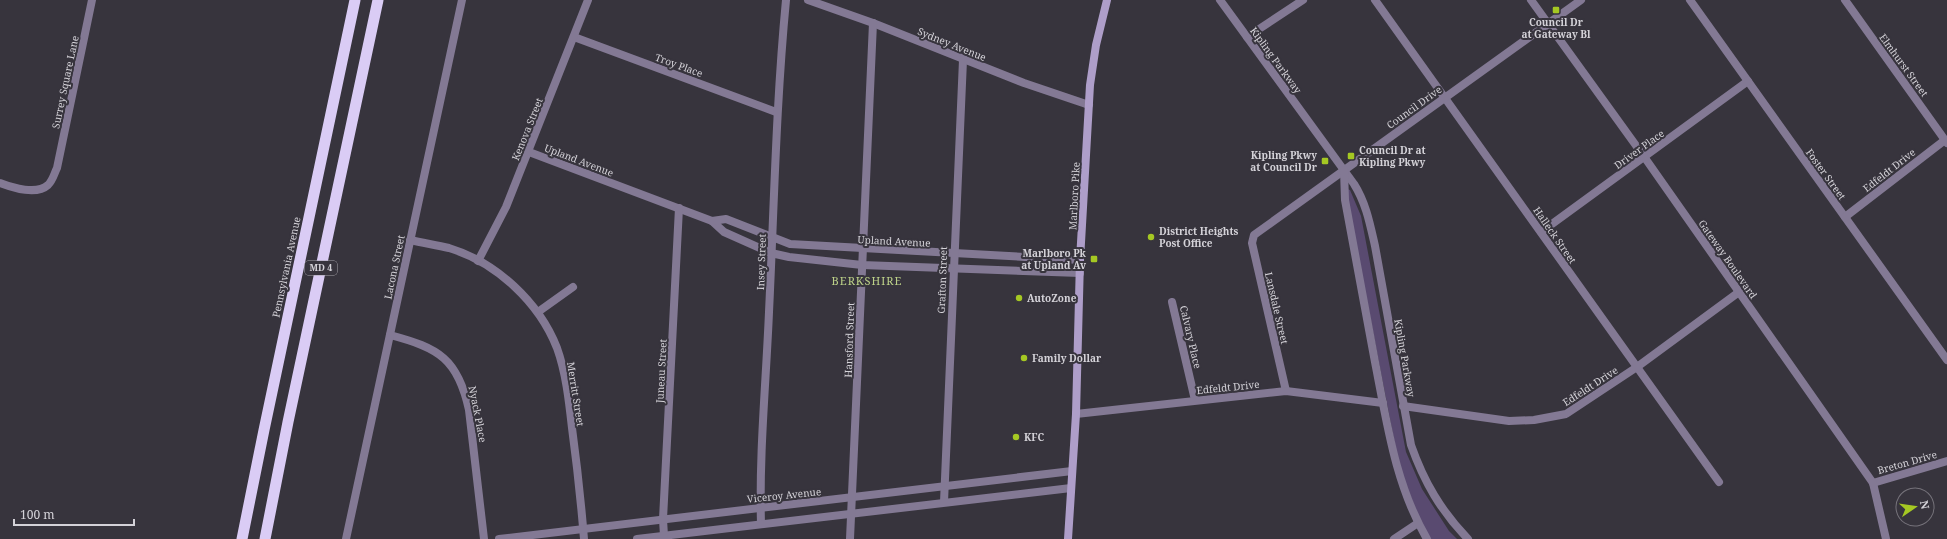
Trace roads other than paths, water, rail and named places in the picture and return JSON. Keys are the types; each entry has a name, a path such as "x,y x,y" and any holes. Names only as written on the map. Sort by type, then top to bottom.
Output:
{"highway":[{"name":"Pennsylvania Avenue","path":"242,539 265,422 356,0"},
{"name":"MD 4","path":"265,539 286,429 378,0"}],"main road":[{"name":"Marlboro Pike","path":"1068,539 1076,414 1080,260 1089,105 1096,45 1107,0"}],"street":[{"name":"Surrey Square Lane","path":"0,183 24,189 42,188 52,181 57,168 92,0"},
{"name":"Lacona Street","path":"346,539 462,0"},
{"name":"Kenova Street","path":"478,262 497,228 529,152 588,0"},
{"name":"Insey Street","path":"761,524 760,508 776,165 776,112 786,0"},
{"name":"Sydney Avenue","path":"808,0 873,23 1024,83 1089,105"},
{"name":"Kipling Parkway","path":"1220,0 1344,170 1361,196 1368,214 1411,445 1425,481 1441,508 1468,539"},
{"path":"1246,37 1302,0"},
{"name":"Halleck Street","path":"1375,0 1719,482"},
{"name":"Gateway Boulevard","path":"1531,0 1645,158 1873,483 1886,539"},
{"name":"Council Drive","path":"1258,231 1581,0"},
{"name":"Foster Street","path":"1690,0 1947,360"},
{"name":"Elmhurst Street","path":"1844,0 1946,141"},
{"name":"Hansford Street","path":"850,539 873,23"},
{"name":"Troy Place","path":"574,37 776,112"},
{"name":"Grafton Street","path":"944,502 953,254 963,60"},
{"name":"Driver Place","path":"1541,232 1645,158 1748,81"},
{"name":"Edfeldt Drive","path":"1845,217 1946,141"},
{"name":"Upland Avenue","path":"529,152 712,221 724,232 771,253 789,257 862,265 1080,273"},
{"path":"1344,170 1345,200 1383,403 1399,478 1418,523 1427,539"},
{"name":"Juneau Street","path":"664,536 663,519 679,208"},
{"name":"Upland Avenue","path":"712,221 726,219 790,244 1080,260"},
{"name":"Lansdale Street","path":"1258,231 1253,237 1252,243 1286,391"},
{"name":"Merritt Street","path":"410,240 450,249 478,262 501,276 538,312 556,347 564,370 584,539"},
{"path":"538,312 573,287"},
{"name":"Edfeldt Drive","path":"1403,406 1509,421 1534,420 1572,412 1637,367 1739,292"},
{"name":"Calvary Place","path":"1172,302 1195,400"},
{"name":"Nyack Place","path":"390,335 432,349 447,361 458,375 465,392 469,410 484,539"},
{"name":"Edfeldt Drive","path":"1076,414 1286,391 1383,403"},
{"name":"Breton Drive","path":"1873,483 1947,461"},
{"name":"Viceroy Avenue","path":"499,539 1072,471"},
{"path":"637,539 1071,488"},
{"path":"1394,539 1418,523"}],"place":[{"name":"Council Dr at Gateway Bl","path":"1556,10"},
{"name":"Council Dr at Kipling Pkwy","path":"1351,156"},
{"name":"Kipling Pkwy at Council Dr","path":"1325,161"},
{"name":"District Heights Post Office","path":"1151,237"},
{"name":"Marlboro Pk at Upland Av","path":"1094,259"},
{"name":"AutoZone","path":"1019,298"},
{"name":"Family Dollar","path":"1024,358"},
{"name":"KFC","path":"1016,437"}],"district":[{"name":"BERKSHIRE","path":"867,281"}]}
